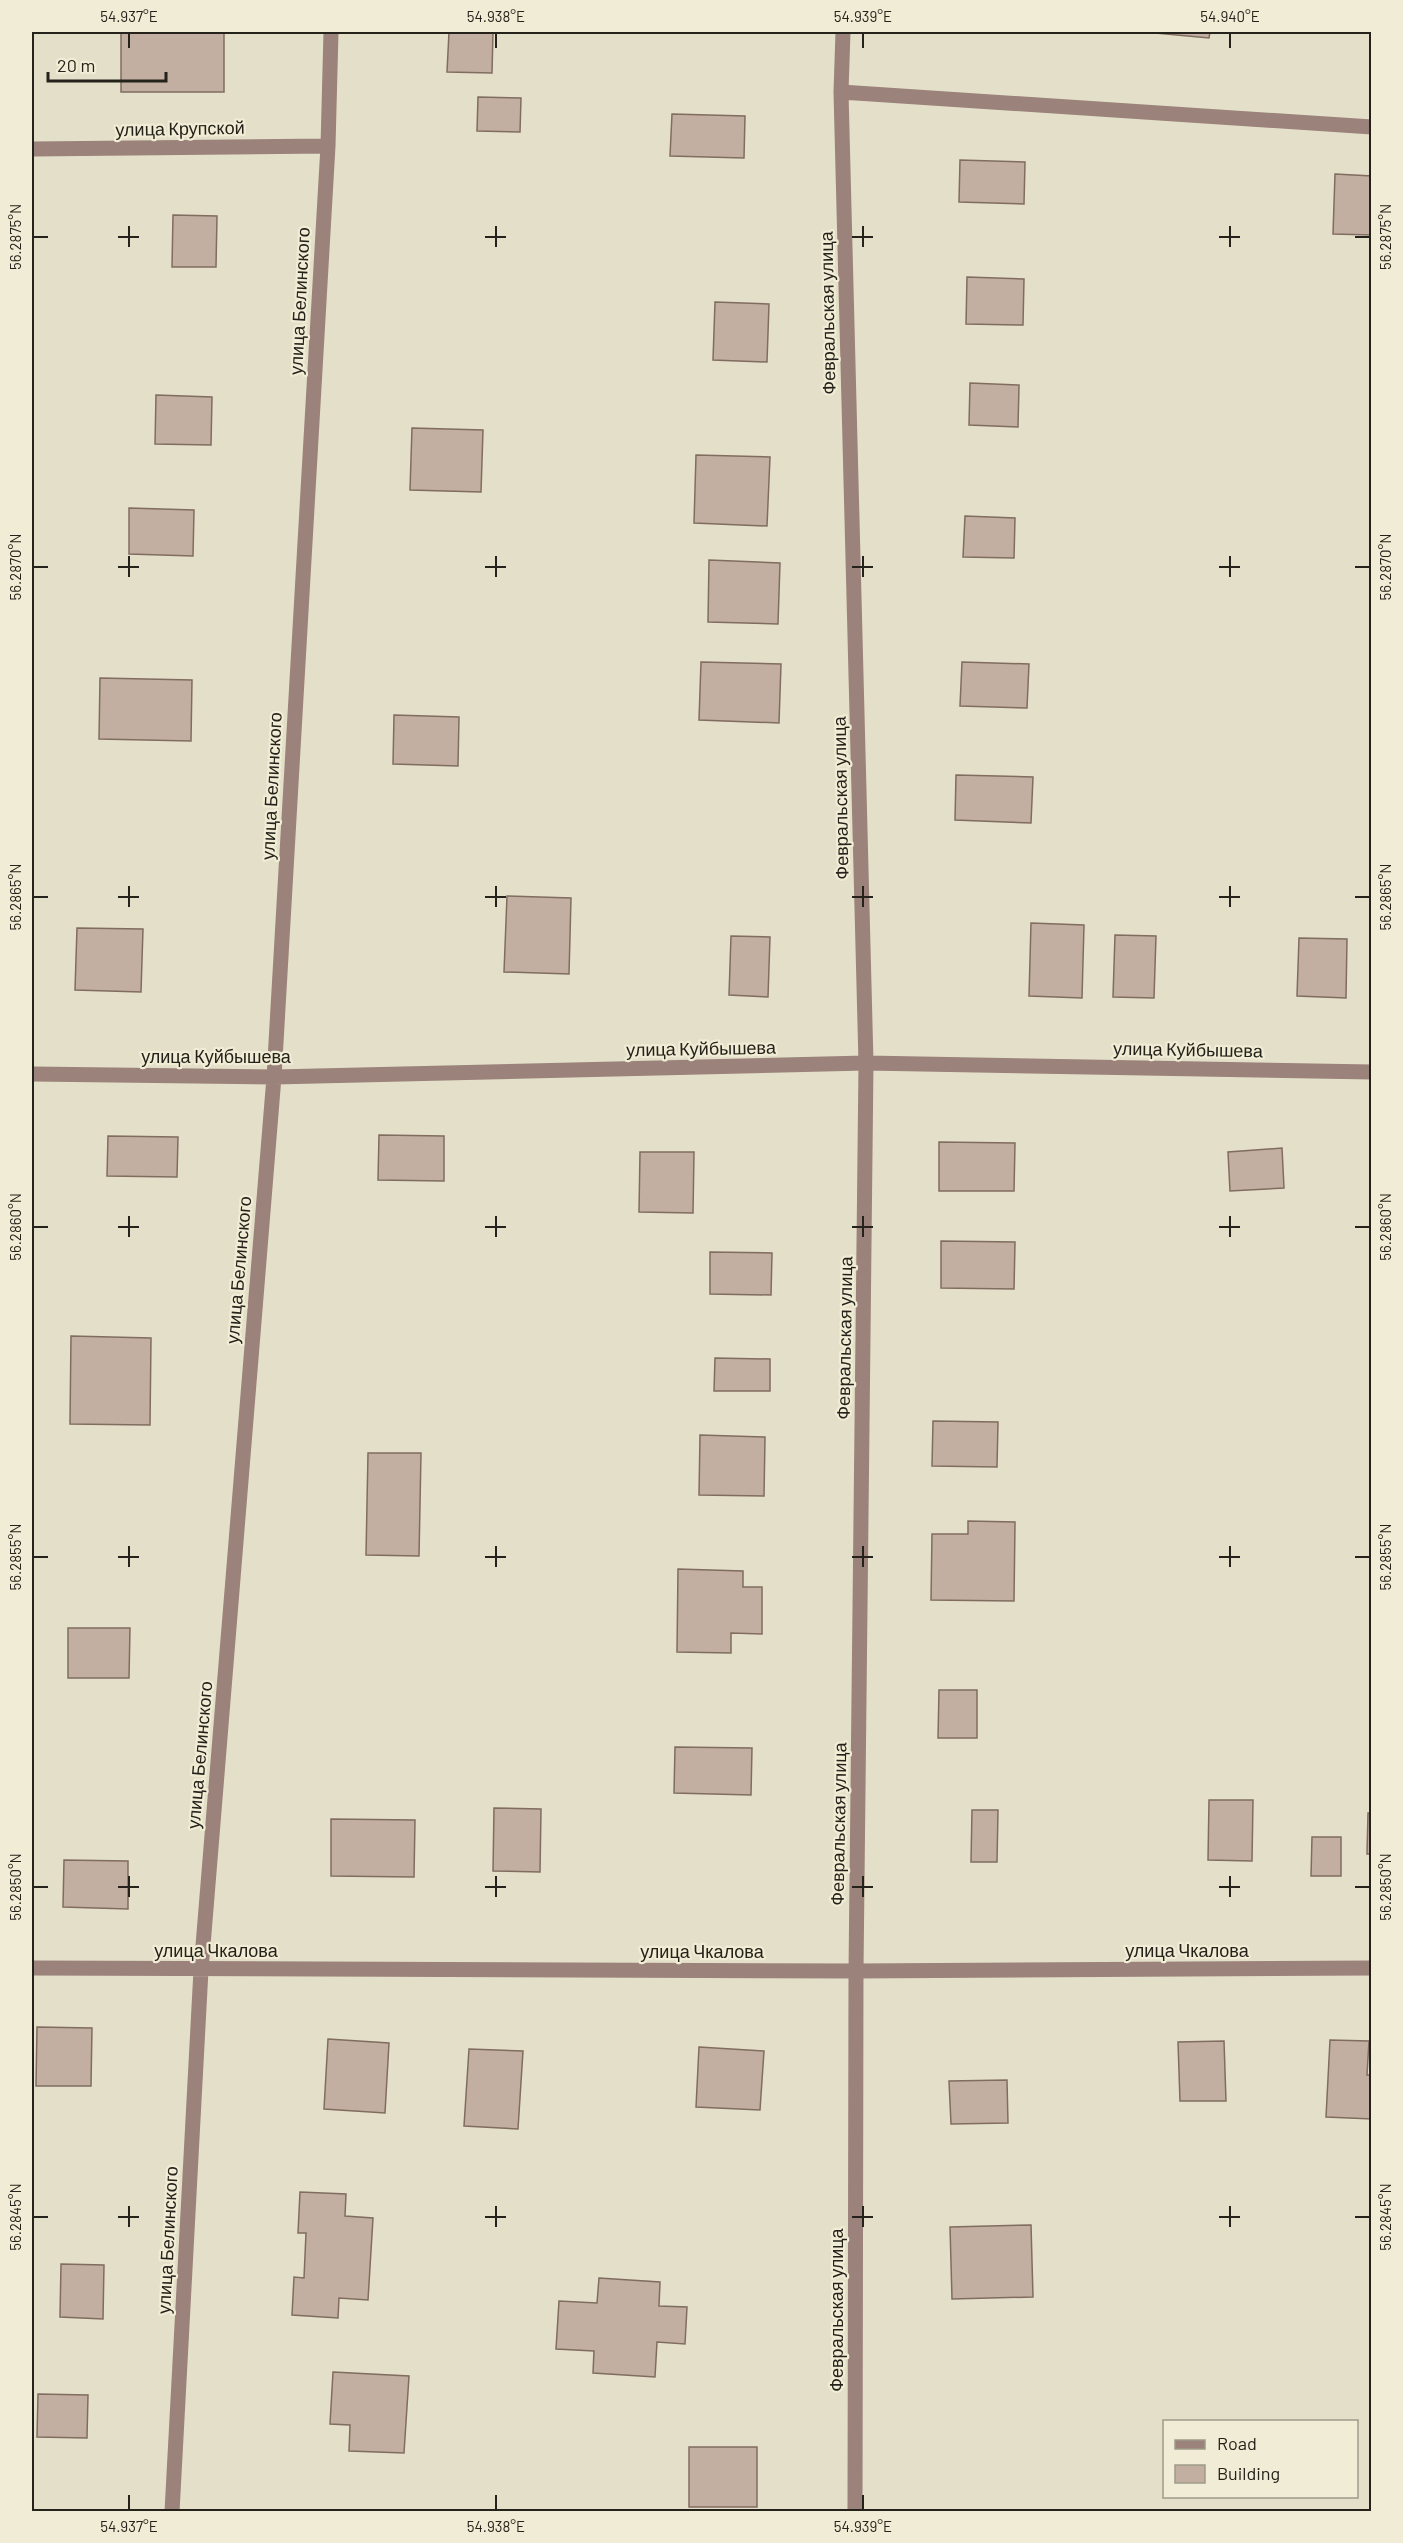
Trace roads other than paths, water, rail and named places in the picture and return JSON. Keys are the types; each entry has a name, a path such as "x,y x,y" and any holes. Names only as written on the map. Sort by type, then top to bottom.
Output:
{"street":[{"name":"улица Белинского","path":"172,2511 201,1970 274,1077 328,146 331,32"},
{"name":"Февральская улица","path":"843,32 841,92 867,1063 856,1971 855,2511"},
{"path":"841,92 1371,127"},
{"name":"улица Крупской","path":"32,149 328,146"},
{"name":"улица Куйбышева","path":"32,1074 274,1077 867,1063 1371,1072"},
{"name":"улица Чкалова","path":"32,1968 856,1971 1371,1968"}]}
